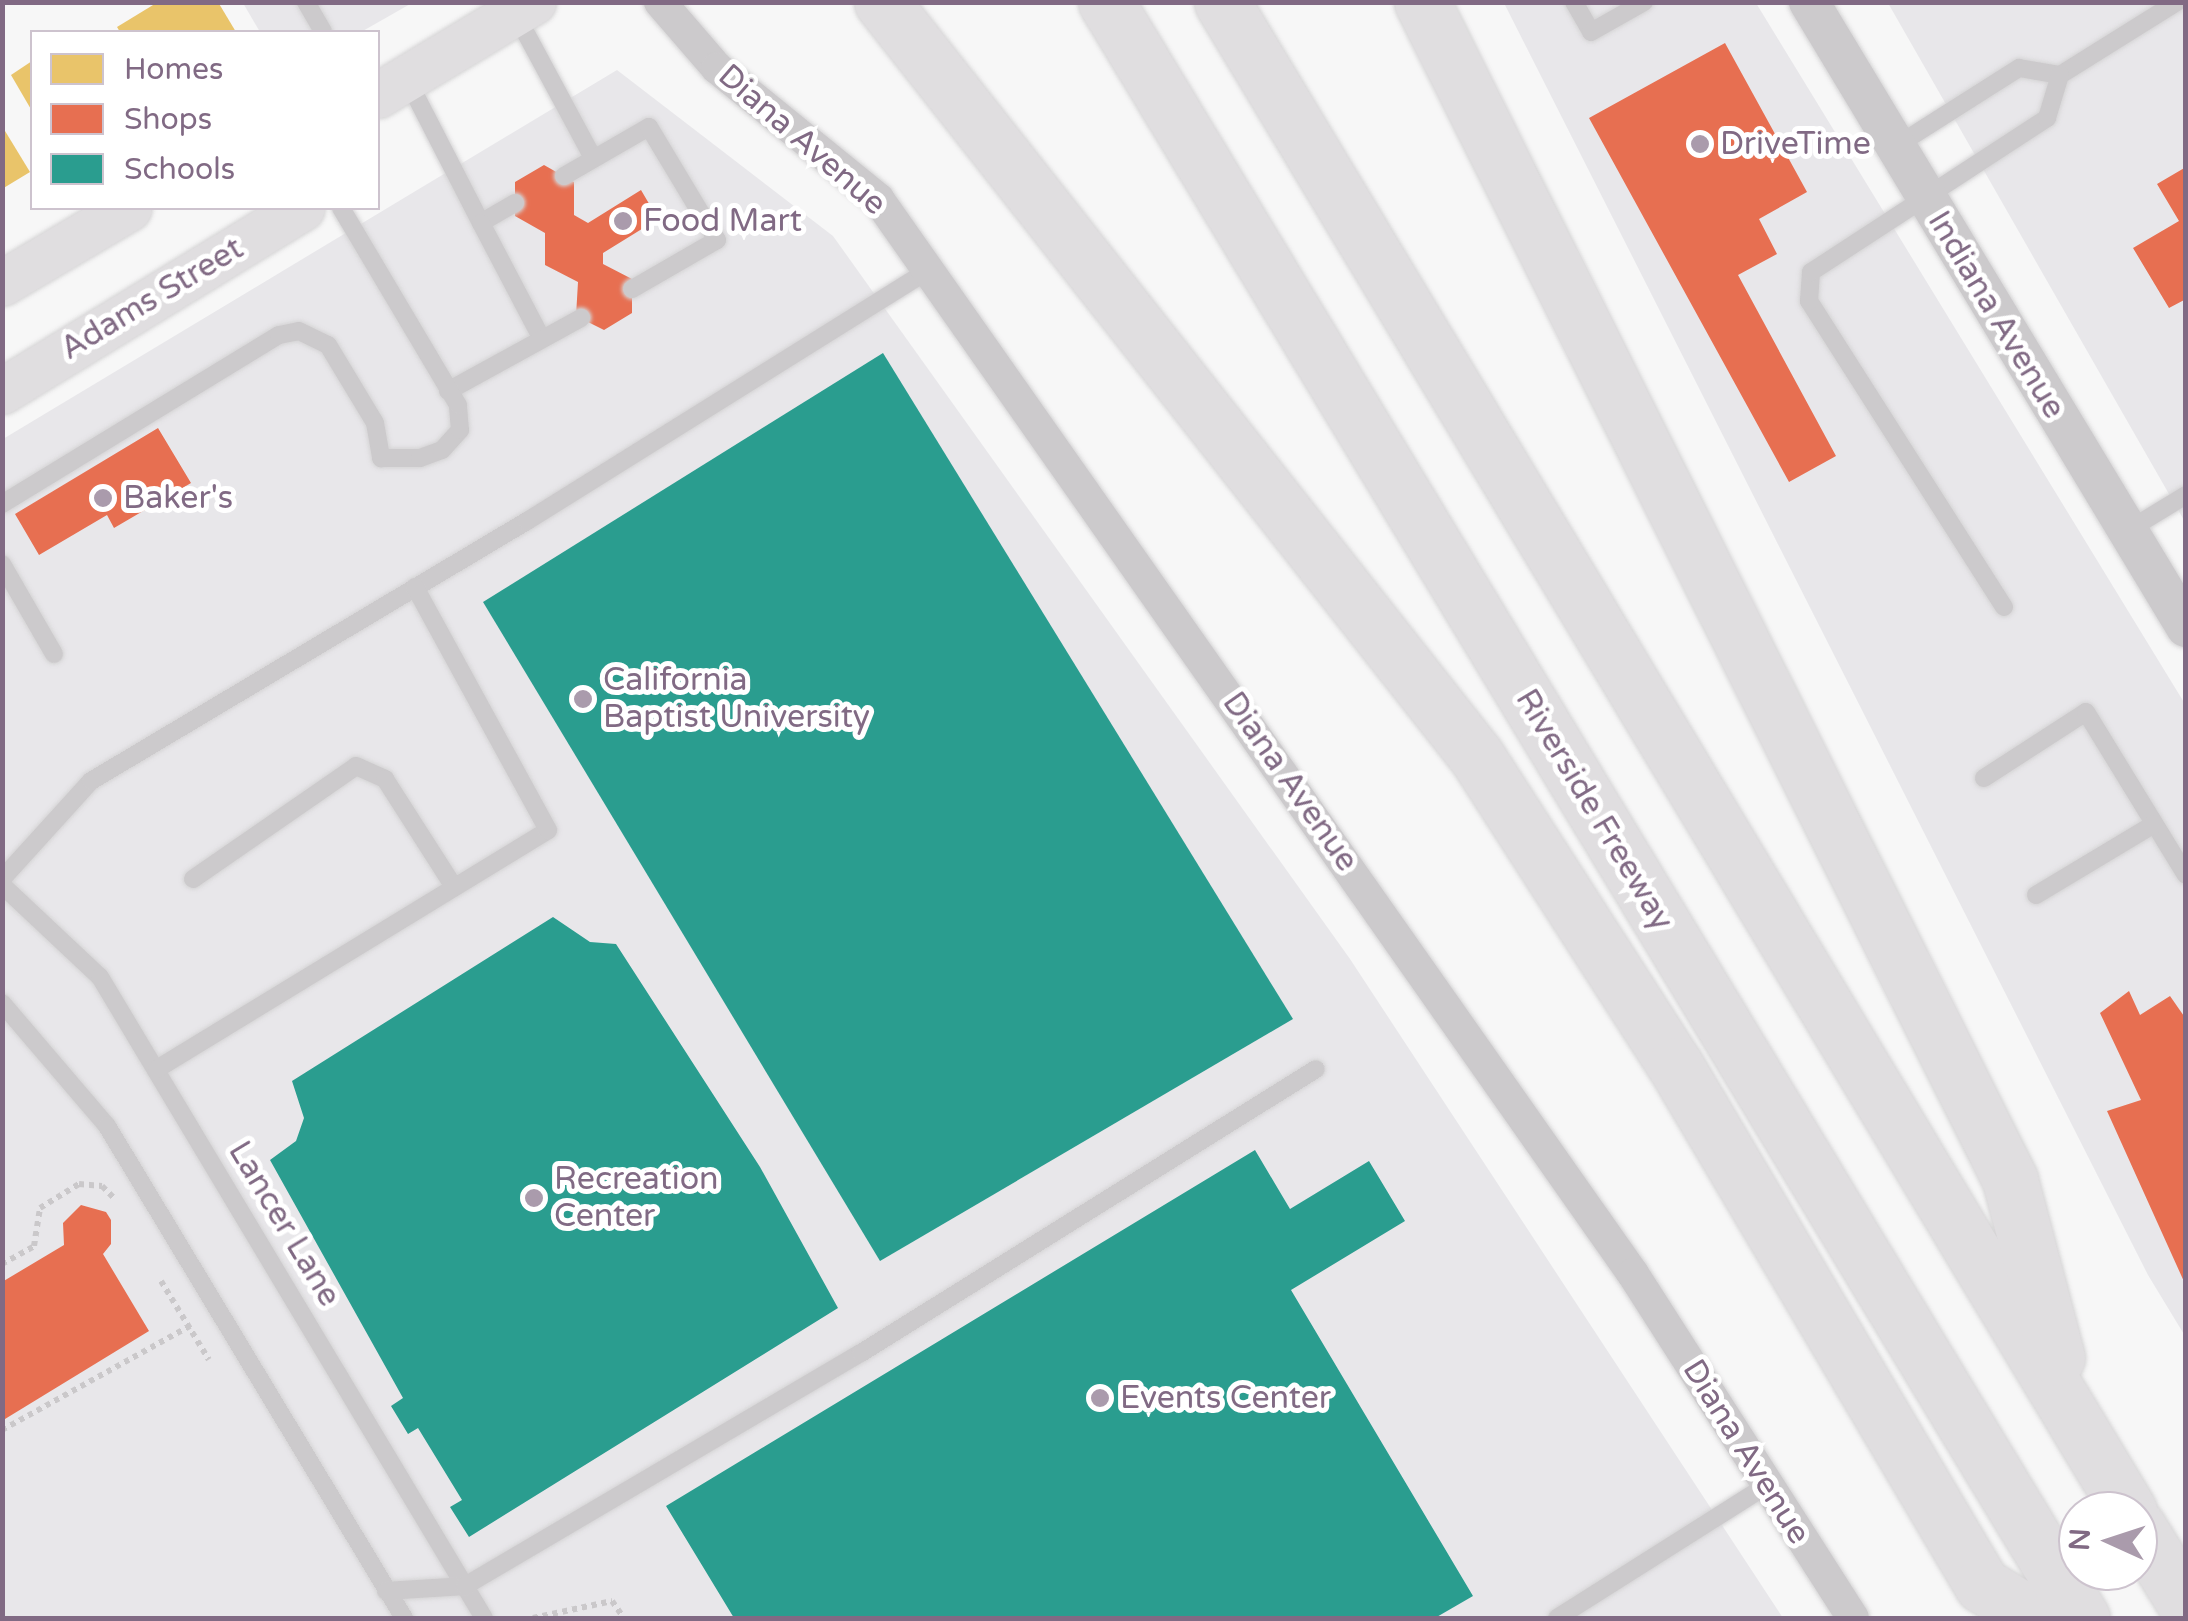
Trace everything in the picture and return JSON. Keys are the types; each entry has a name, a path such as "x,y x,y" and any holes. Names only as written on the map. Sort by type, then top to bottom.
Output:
{"highway":[{"path":"882,2 1251,463 1477,757 1676,1065 1982,1585 2036,1618"},
{"name":"Riverside Freeway","path":"1106,2 2082,1618"},
{"path":"1222,2 2117,1491"},
{"path":"1422,2 2010,1180 2073,1419"},
{"path":"2158,1559 2186,1605"}],"main road":[{"path":"386,92 524,8"},
{"path":"2,283 126,210"},
{"name":"Adams Street","path":"2,391 299,210"}],"street":[{"name":"Diana Avenue","path":"660,2 717,68 878,199 1622,1258 1853,1618"},
{"name":"Indiana Avenue","path":"1809,2 1894,147 1935,188 2128,532 2186,627"}],"lane":[{"path":"306,2 322,30"},
{"path":"1574,2 1591,32 1641,3"},
{"path":"1894,147 2019,68 2060,74 2177,2"},
{"path":"524,8 593,158"},
{"path":"2004,607 1809,301 1810,272 2046,118 2060,74"},
{"path":"386,92 481,224 542,339"},
{"path":"564,176 649,126 717,240 632,289"},
{"path":"481,224 515,203"},
{"path":"2,504 279,335 299,330 328,345 375,424 380,458 420,458 442,450 460,430 458,405 342,210"},
{"path":"2,882 91,781 415,587 929,270"},
{"path":"448,391 580,318"},
{"path":"2128,532 2186,495"},
{"path":"2,564 54,654"},
{"path":"157,1069 548,830 415,587"},
{"path":"1984,778 2086,712 2186,875"},
{"path":"193,880 356,766 385,779 454,887"},
{"path":"2036,894 2154,824"},
{"name":"Lancer Lane","path":"2,882 100,977 484,1618"},
{"path":"2,1003 107,1126 404,1618"},
{"path":"386,1591 465,1586 861,1353 1316,1069"},
{"path":"1557,1618 1766,1486"}],"path":[{"path":"2,1264 34,1246 40,1208 78,1184 102,1186 119,1203"},
{"path":"153,1265 215,1368"},
{"path":"2,1430 195,1322"},
{"path":"532,1618 612,1601 624,1618"}],"shaded area":[{"path":"243,3 412,3 365,30 259,30"},
{"path":"1504,3 1756,3 2185,704 2185,1336 2148,1275"},
{"path":"1888,3 2185,3 2185,522"},
{"name":"California Baptist University","path":"617,70 833,236 1350,959 1783,1618 3,1618 3,439"}],"building: Homes":[{"path":"158,2 218,2 235,30 119,30 117,27"},
{"path":"30,62 30,108 11,75"},
{"path":"2,126 30,172 2,189"}],"building: Shops":[{"path":"1725,43 1807,192 1759,219 1777,254 1738,275 1836,456 1789,482 1589,118"},
{"path":"544,165 574,182 574,215 588,223 641,190 658,219 603,253 603,264 632,279 632,313 604,330 576,316 578,282 545,265 545,233 515,216 515,182"},
{"path":"2186,167 2186,299 2169,308 2133,248 2179,221 2157,184"},
{"name":"Baker's","path":"158,428 191,483 114,528 107,515 39,555 15,514"},
{"path":"2129,991 2140,1015 2170,996 2186,1019 2186,1286 2107,1111 2141,1100 2100,1013"},
{"path":"81,1205 106,1212 111,1220 111,1244 103,1254 149,1331 5,1419 2,1282 64,1245 63,1223"}],"building: Schools":[{"path":"883,353 1293,1019 880,1261 483,602"},
{"name":"Recreation Center","path":"553,917 590,942 616,944 760,1167 838,1308 469,1537 450,1507 462,1500 418,1428 408,1434 391,1406 403,1398 270,1160 296,1141 304,1118 292,1081"},
{"name":"Events Center","path":"1255,1150 1290,1209 1369,1161 1405,1221 1291,1290 1473,1596 1435,1618 734,1618 666,1506"}],"place":[{"name":"DriveTime","path":"1700,144"},
{"name":"Food Mart","path":"623,221"},
{"name":"Baker's","path":"103,498"},
{"name":"California Baptist University","path":"583,699"},
{"name":"Recreation Center","path":"534,1198"},
{"name":"Events Center","path":"1100,1398"}]}
